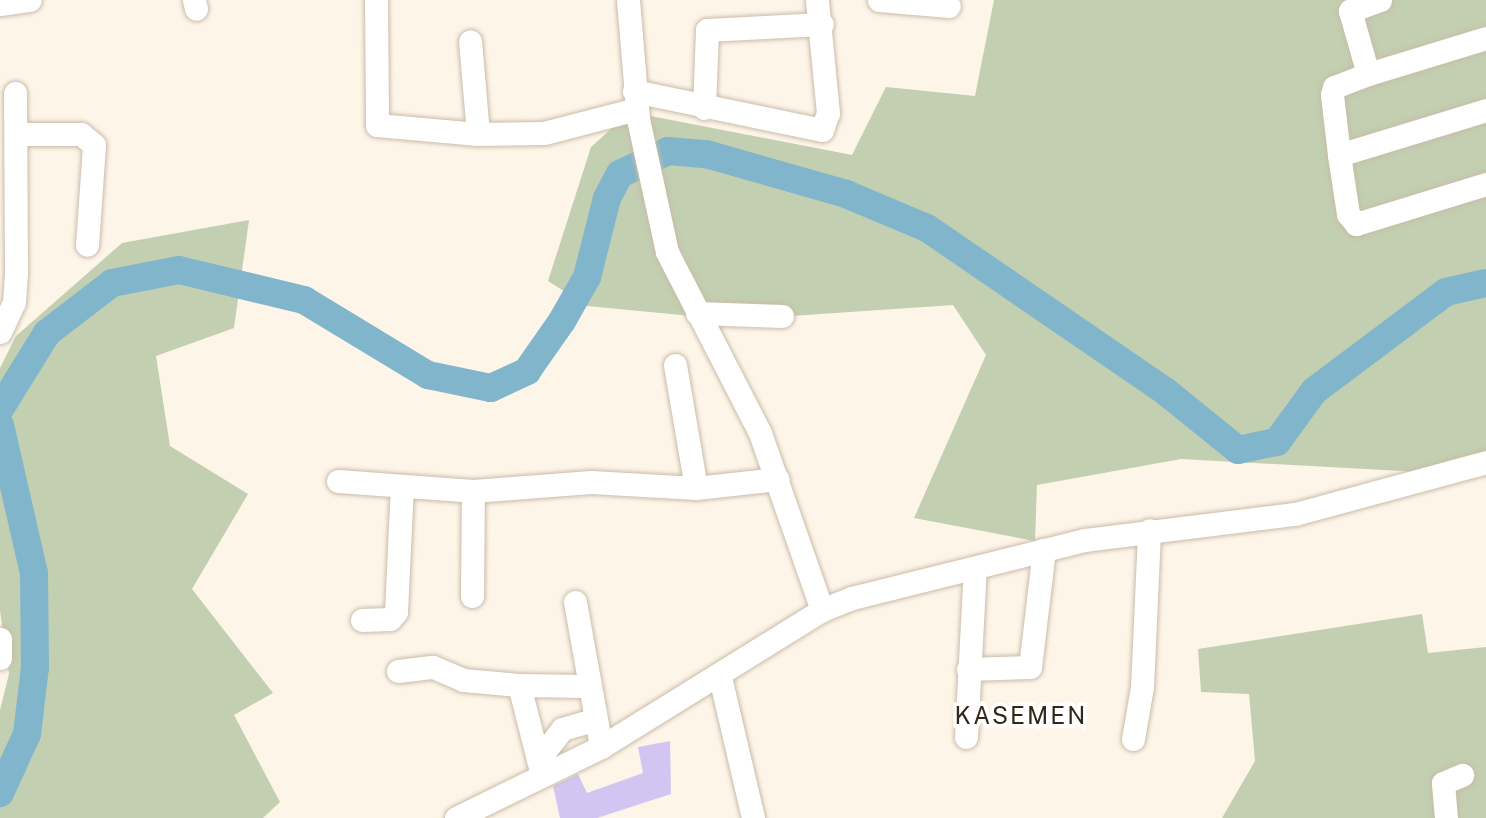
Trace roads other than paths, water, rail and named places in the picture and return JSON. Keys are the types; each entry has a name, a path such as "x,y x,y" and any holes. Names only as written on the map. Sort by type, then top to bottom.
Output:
{"street":[{"path":"0,4 30,0"},
{"path":"376,0 377,125 478,134 544,133 636,107 704,108 822,130 829,124 822,24 817,0"},
{"path":"628,0 636,107 654,202 667,252 778,479 822,610"},
{"path":"879,0 949,6"},
{"path":"1368,74 1350,14 1380,0"},
{"path":"704,108 707,30 822,24"},
{"path":"1486,38 1368,74 1332,90 1348,214 1356,224 1486,184"},
{"path":"470,41 478,134"},
{"path":"0,332 7,302 7,169 20,134 16,93"},
{"path":"1339,155 1486,110"},
{"path":"20,134 81,134 94,145 87,245"},
{"path":"697,313 782,316"},
{"path":"675,365 696,488"},
{"path":"456,818 540,768 601,747 720,677 822,610 1044,550 1149,530 1295,514 1486,462"},
{"path":"338,481 473,491 591,481 696,488 778,479"},
{"path":"362,620 390,620 396,612 402,487"},
{"path":"472,596 473,491"},
{"path":"1133,739 1142,687 1149,530"},
{"path":"968,669 1030,667 1044,550"},
{"path":"966,737 975,568"},
{"path":"575,602 586,686 601,747"},
{"path":"0,639 0,658"},
{"path":"398,671 433,667 463,680 519,685 586,686"},
{"path":"720,677 753,818"},
{"path":"519,685 540,768"},
{"path":"540,768 562,729 594,719"},
{"path":"1446,818 1443,783 1462,775"}],"waterway":[{"path":"0,409 47,333 112,283 179,270 304,300 428,375 491,388 527,371 562,321 587,277 607,198 620,174 668,151 706,154 846,194 927,228 1165,391 1238,450 1277,442 1314,391 1446,292 1486,283"},
{"path":"0,425 34,573 35,667 27,734 0,793"}],"district":[{"name":"KASEMEN","path":"1021,716"}]}
